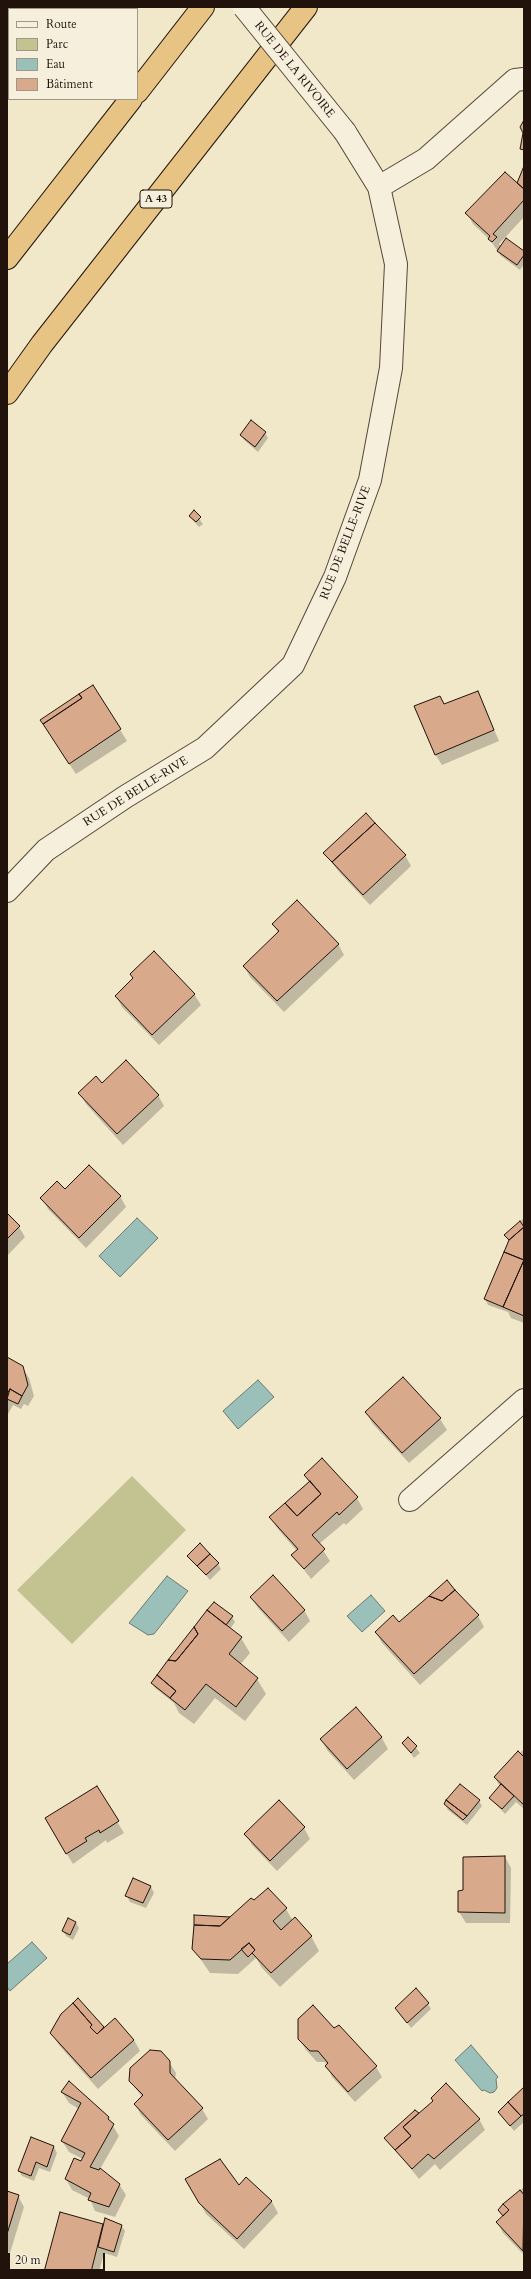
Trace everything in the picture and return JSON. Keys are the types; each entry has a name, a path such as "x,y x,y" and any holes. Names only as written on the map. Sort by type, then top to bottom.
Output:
{"highway":[{"path":"138,91 203,7"},
{"name":"A 43","path":"7,393 42,344 306,7"},
{"path":"7,258 130,100"}],"street":[{"name":"RUE DE LA RIVOIRE","path":"244,7 345,132"},
{"path":"378,187 426,159 515,80 524,79"},
{"name":"RUE DE BELLE-RIVE","path":"7,891 46,850 125,797 205,748 293,664 335,577 370,480 391,368 396,264 378,187 345,132"},
{"path":"410,1500 524,1400"}],"green space":[{"path":"132,1476 186,1530 72,1644 17,1590"}],"water":[{"path":"137,1218 158,1238 120,1277 99,1256"},
{"path":"258,1380 274,1397 238,1429 223,1411"},
{"path":"167,1576 188,1591 154,1634 148,1635 129,1623"},
{"path":"371,1595 385,1611 362,1632 347,1616"},
{"path":"32,1942 47,1958 10,1991 7,1987 7,1964"},
{"path":"471,2045 498,2077 496,2079 497,2088 494,2092 490,2093 484,2090 482,2091 455,2060"}],"building":[{"path":"524,120 524,150 520,149 523,133 520,127"},
{"path":"524,166 524,189 517,183"},
{"path":"505,172 524,189 524,200 493,234 497,237 492,242 488,239 490,236 465,213"},
{"path":"506,238 524,251 524,255 517,265 497,251"},
{"path":"251,420 266,432 255,447 240,435"},
{"path":"194,510 201,517 196,522 189,516"},
{"path":"93,685 121,729 69,764 43,724 82,698 79,694"},
{"path":"478,691 494,730 435,755 414,706 440,696 444,704"},
{"path":"79,694 82,698 43,724 40,720"},
{"path":"366,813 375,823 332,862 323,853"},
{"path":"375,823 406,855 363,895 332,862"},
{"path":"297,900 339,944 277,1001 243,966 279,931 272,924"},
{"path":"154,951 195,994 152,1035 115,996 133,978 130,974"},
{"path":"126,1060 159,1095 117,1134 78,1093 96,1076 102,1083"},
{"path":"89,1165 121,1196 79,1238 40,1198 57,1181 65,1189"},
{"path":"7,1213 20,1226 7,1239"},
{"path":"520,1221 524,1227 509,1240 504,1235"},
{"path":"524,1227 524,1260 504,1252 509,1240"},
{"path":"504,1252 524,1260 503,1307 484,1299"},
{"path":"524,1260 524,1316 503,1307"},
{"path":"7,1357 23,1366 28,1385 22,1396 10,1389 7,1394"},
{"path":"403,1377 441,1418 402,1453 365,1412"},
{"path":"10,1389 22,1396 18,1404 7,1399"},
{"path":"322,1458 358,1497 339,1515 337,1512 312,1535 325,1549 304,1569 291,1555 298,1549 269,1517 285,1503 297,1516 321,1494 304,1475"},
{"path":"310,1481 321,1494 297,1516 285,1503"},
{"path":"200,1543 210,1554 197,1566 187,1556"},
{"path":"210,1554 219,1563 206,1575 197,1566"},
{"path":"273,1575 305,1610 282,1631 250,1597"},
{"path":"447,1580 455,1590 442,1601 429,1596"},
{"path":"455,1590 479,1615 414,1674 375,1632 393,1615 399,1622 429,1596 442,1601"},
{"path":"214,1602 233,1616 226,1625 207,1610"},
{"path":"207,1610 242,1637 229,1654 258,1678 236,1707 206,1684 185,1710 170,1698 176,1691 157,1675 168,1660 176,1661 198,1634 194,1627"},
{"path":"194,1627 198,1634 176,1661 168,1660"},
{"path":"157,1675 176,1691 170,1698 151,1683"},
{"path":"356,1707 382,1737 347,1769 320,1739"},
{"path":"408,1737 417,1746 411,1753 402,1743"},
{"path":"518,1751 524,1757 524,1805 494,1777"},
{"path":"460,1784 480,1800 467,1816 446,1800"},
{"path":"501,1784 514,1796 502,1809 489,1798"},
{"path":"97,1786 119,1821 100,1833 99,1830 85,1838 87,1841 66,1854 45,1818"},
{"path":"279,1800 305,1827 270,1861 244,1834"},
{"path":"446,1800 467,1816 463,1820 444,1804"},
{"path":"505,1856 505,1913 458,1912 458,1891 463,1890 463,1857"},
{"path":"133,1878 151,1886 143,1903 125,1896"},
{"path":"268,1888 287,1908 273,1921 281,1930 295,1917 312,1936 271,1973 252,1953 255,1950 249,1943 230,1960 201,1959 192,1949 194,1925 220,1926 251,1898 254,1900"},
{"path":"194,1915 230,1917 220,1926 194,1925"},
{"path":"68,1918 76,1922 70,1935 62,1931"},
{"path":"249,1943 255,1950 248,1957 241,1949"},
{"path":"416,1988 429,2003 407,2023 395,2008"},
{"path":"78,1998 104,2027 97,2034 90,2027 92,2025 73,2003"},
{"path":"73,2003 92,2025 90,2027 97,2034 115,2018 134,2040 91,2078 50,2033 61,2014"},
{"path":"313,2005 334,2028 339,2025 377,2066 348,2092 325,2066 328,2063 318,2051 310,2051 298,2039 298,2019"},
{"path":"150,2050 161,2051 170,2061 170,2073 203,2108 168,2140 134,2104 143,2095 129,2081 130,2068"},
{"path":"69,2081 109,2117 108,2119 114,2124 90,2167 99,2170 100,2168 120,2184 109,2207 88,2200 91,2193 65,2179 74,2158 81,2161 85,2153 61,2141 81,2103 61,2092"},
{"path":"446,2083 480,2119 434,2159 428,2154 412,2169 395,2150 411,2136 403,2127 433,2101 431,2098"},
{"path":"524,2087 524,2114 521,2116 508,2102"},
{"path":"508,2102 521,2116 510,2126 498,2112"},
{"path":"415,2110 419,2113 403,2127 411,2136 395,2150 384,2138"},
{"path":"31,2137 54,2146 47,2167 36,2162 31,2176 18,2171"},
{"path":"220,2159 239,2185 246,2177 272,2201 237,2239 199,2203 185,2179"},
{"path":"520,2190 524,2195 523,2251 496,2222 509,2210 503,2204"},
{"path":"7,2191 19,2195 7,2234"},
{"path":"503,2204 509,2210 503,2216 498,2210"},
{"path":"60,2212 103,2224 91,2272 44,2272"},
{"path":"105,2218 122,2225 114,2252 98,2247"}]}
